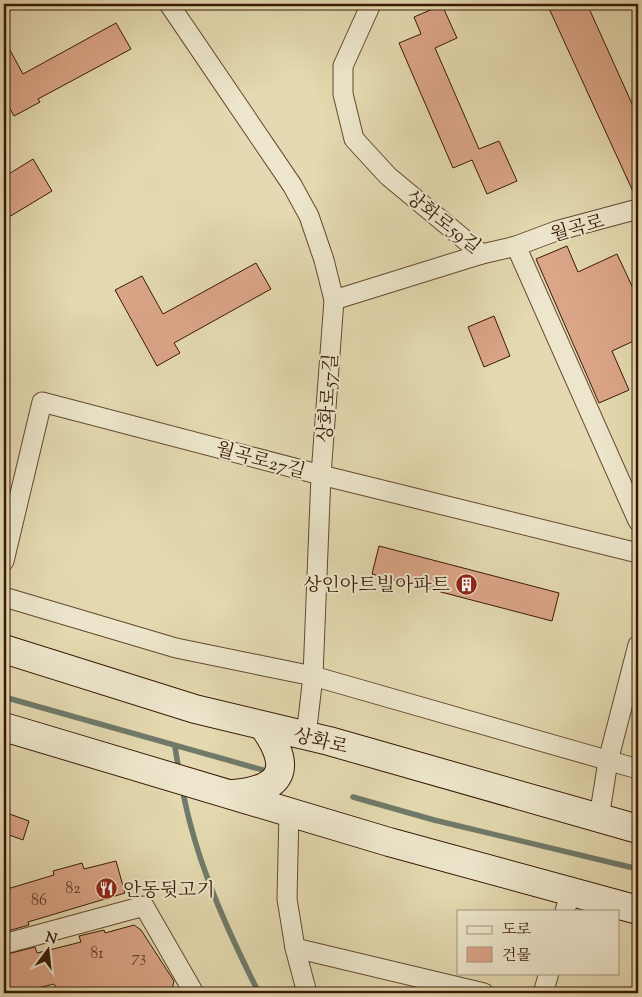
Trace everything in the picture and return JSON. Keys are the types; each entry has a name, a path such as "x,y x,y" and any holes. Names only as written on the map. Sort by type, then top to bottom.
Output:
{"main road":[{"name":"상화로","path":"4,649 195,709 306,736 638,830"},
{"path":"4,727 389,842 568,900 638,910"},
{"path":"229,794 259,791 274,781 279,772 280,754 277,745 264,727"}],"street":[{"name":"상화로57길","path":"169,4 292,185 309,216 324,260 334,300 321,475 313,676 306,736"},
{"name":"상화로59길","path":"370,4 343,66 343,94 354,139 388,176 482,254 516,246"},
{"name":"월곡로","path":"516,246 556,231 638,209"},
{"path":"516,246 638,521"},
{"path":"334,300 482,254"},
{"name":"월곡로27길","path":"4,561 42,402 321,475 638,553"},
{"path":"4,597 176,648 313,676 638,769"},
{"path":"599,818 608,761 638,645"},
{"path":"289,812 287,899 295,948 307,993"},
{"path":"4,944 144,906 194,993"},
{"path":"295,948 484,993"},
{"path":"543,993 548,974"}],"building":[{"path":"547,4 587,4 638,117 638,198 636,198"},
{"path":"442,5 457,38 435,48 479,149 499,141 517,181 487,194 472,160 453,168 399,43 421,34 414,17"},
{"path":"116,23 131,49 38,99 40,102 14,116 4,98 4,39 23,74"},
{"path":"33,159 52,191 4,220 4,177"},
{"path":"567,246 578,272 617,254 638,299 638,339 612,351 629,390 599,403 536,259"},
{"path":"256,263 271,289 174,343 180,353 157,366 115,290 142,276 163,314"},
{"path":"494,316 510,356 484,367 468,327"},
{"name":"상인아트빌아파트","path":"379,546 559,593 552,621 372,574"},
{"path":"4,812 29,821 23,840 4,833"},
{"path":"116,861 125,893 28,922 29,925 4,932 4,890 54,875 53,871 82,863 84,869"},
{"path":"134,925 141,930 174,981 171,993 59,993 54,984 17,993 4,993 4,955 35,947 37,953 81,942 79,936 104,930 105,933"}],"waterway":[{"path":"4,697 270,772"},
{"path":"175,747 179,771"},
{"path":"182,787 203,867 235,944 259,993"},
{"path":"353,797 434,820 638,869"}],"place":[{"name":"상인아트빌아파트","path":"466,584"},
{"name":"안동뒷고기","path":"107,889"}]}
